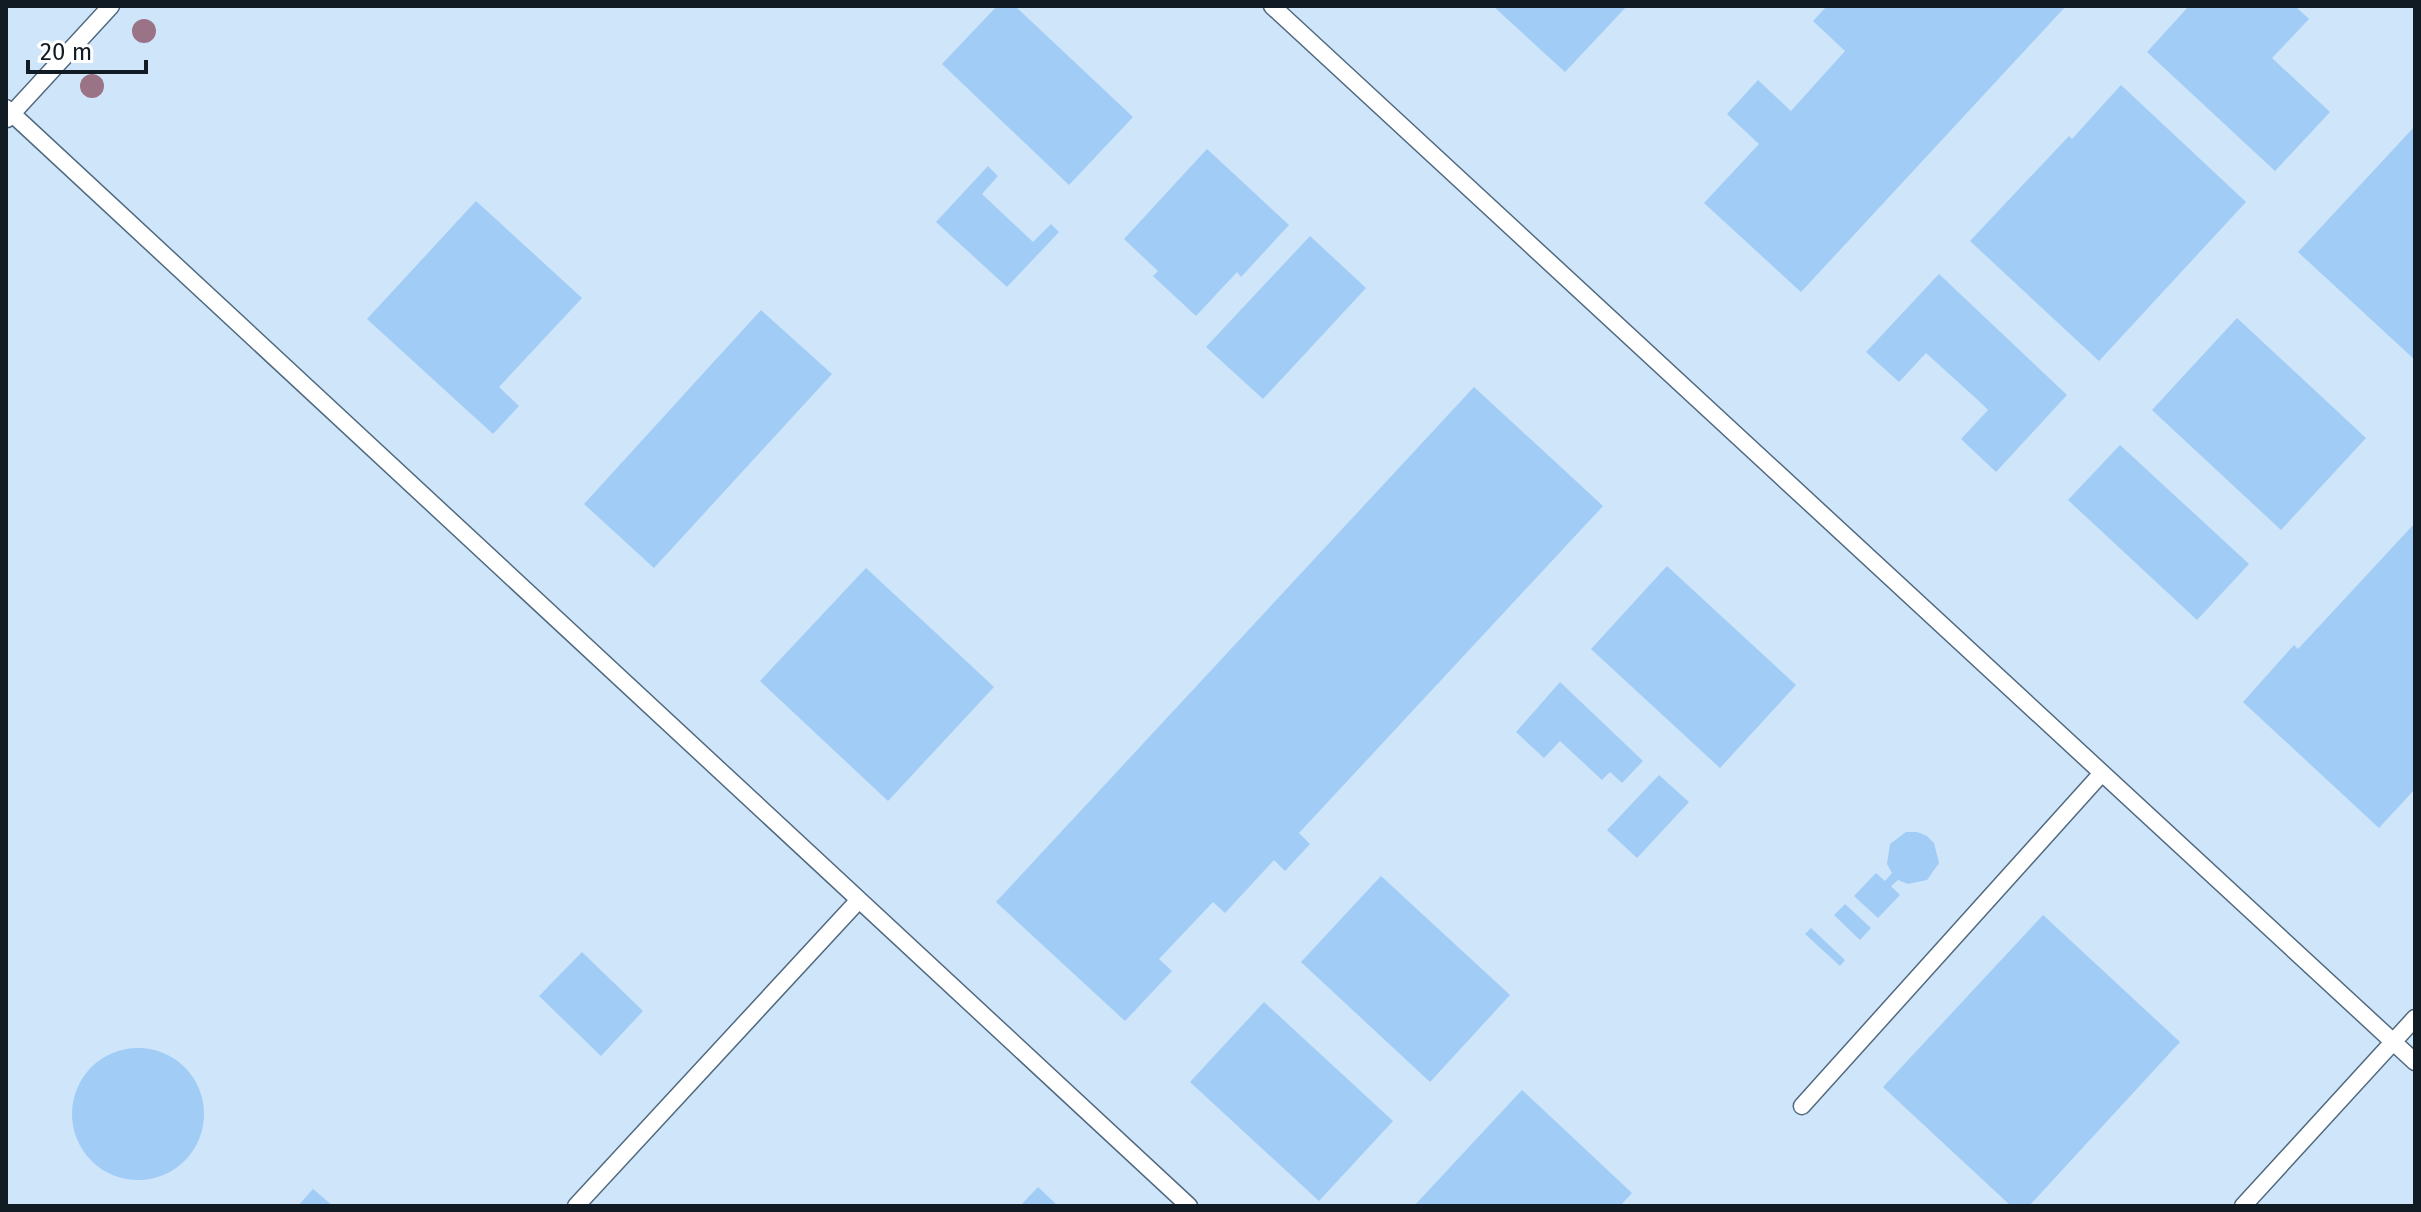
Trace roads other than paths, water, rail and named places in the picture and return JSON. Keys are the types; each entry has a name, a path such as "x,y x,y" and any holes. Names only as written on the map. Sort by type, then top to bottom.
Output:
{"lane":[{"path":"111,6 8,114 1189,1206"},
{"path":"1272,6 2415,1062"},
{"path":"1802,1106 2102,773"},
{"path":"576,1206 858,901"},
{"path":"2243,1206 2415,1018"}]}
